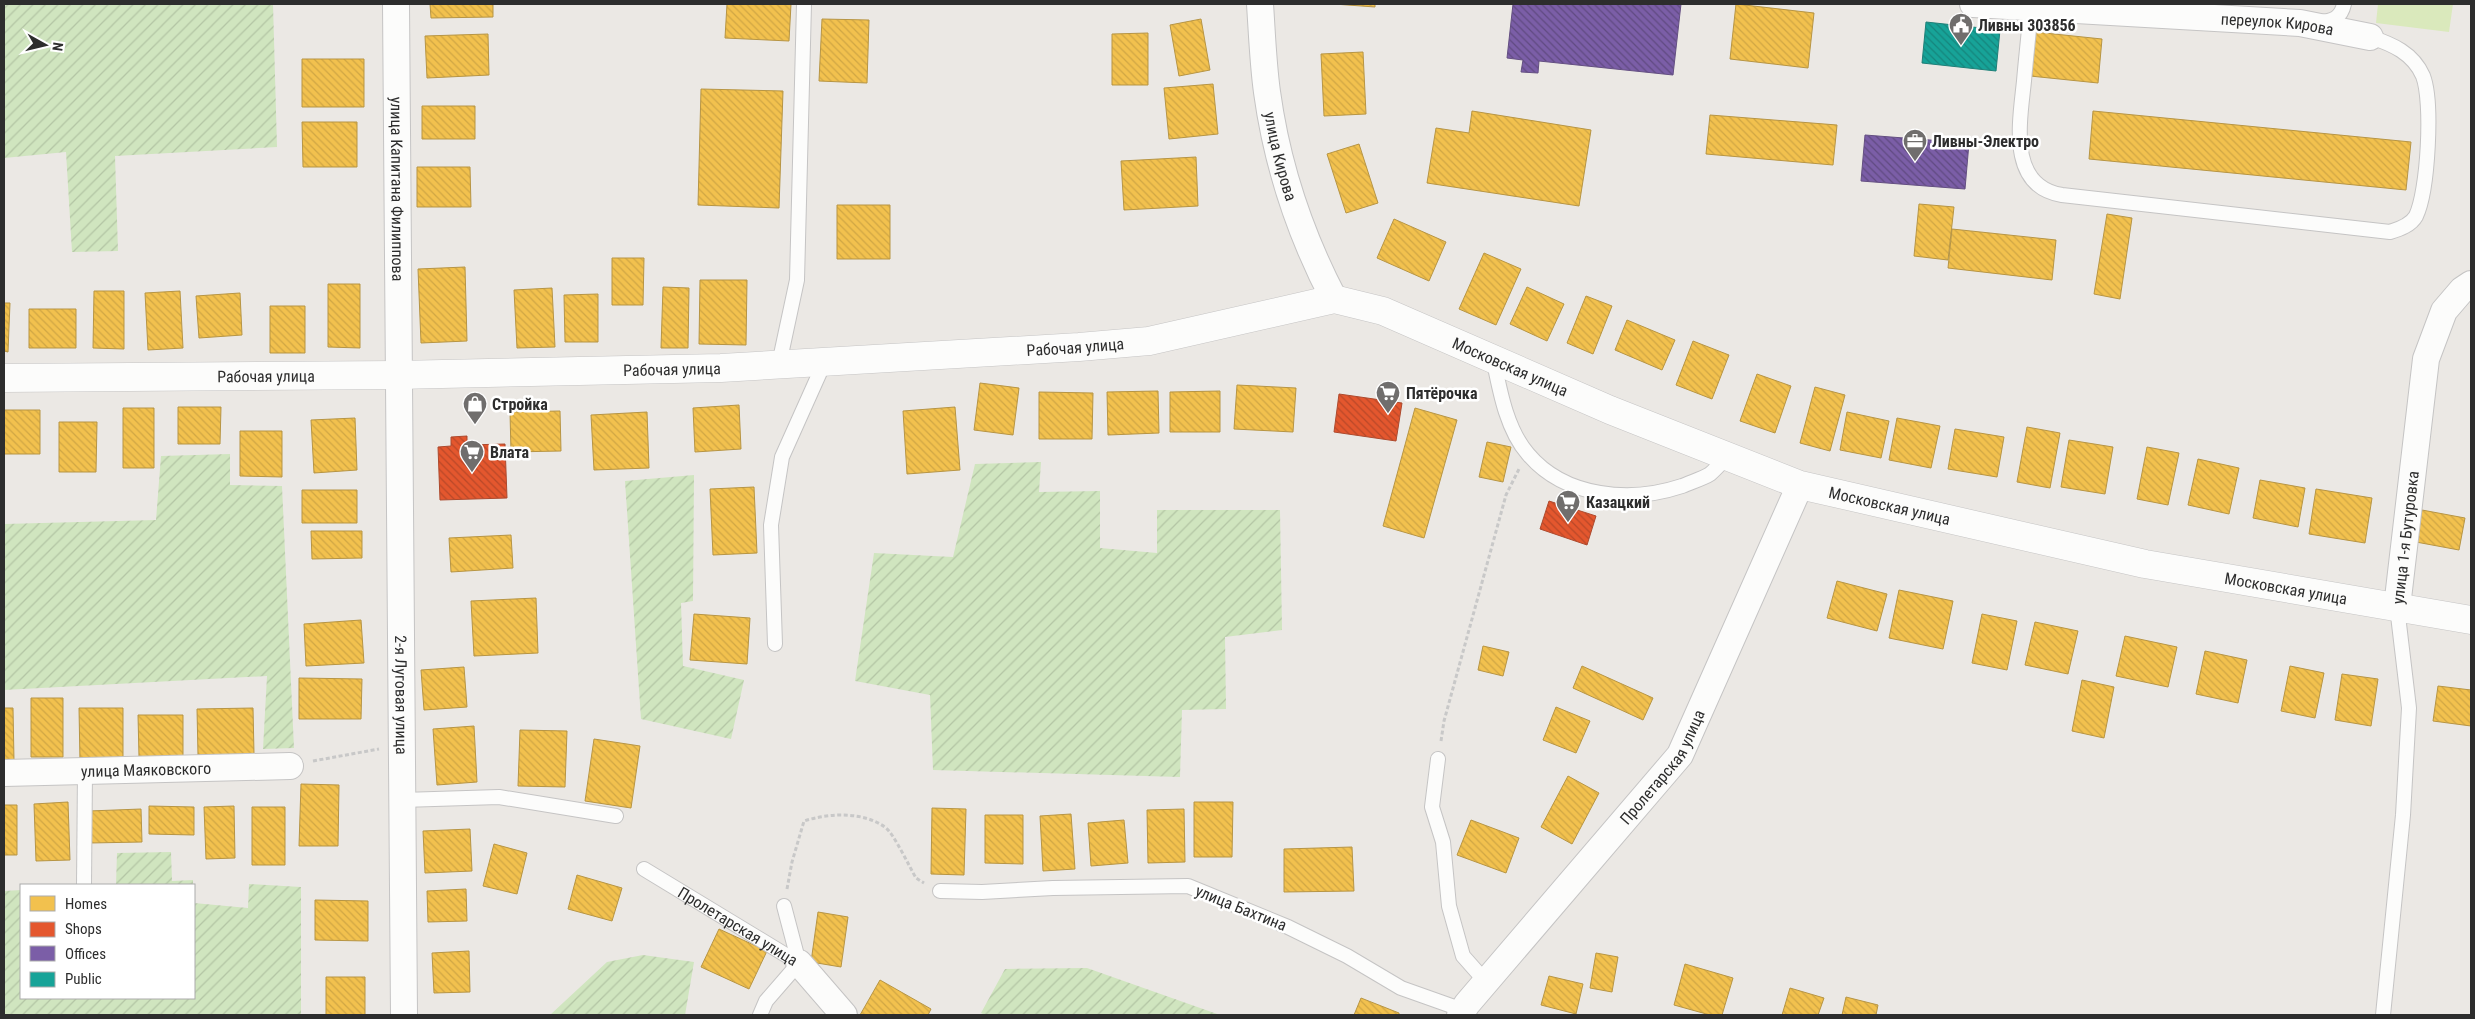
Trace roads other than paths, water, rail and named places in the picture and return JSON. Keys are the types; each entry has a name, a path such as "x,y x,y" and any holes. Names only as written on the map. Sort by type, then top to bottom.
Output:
{"street":[{"name":"улица Капитана Филиппова","path":"396,4 397,375"},
{"name":"улица Кирова","path":"1260,4 1267,92 1281,164 1300,227 1334,299"},
{"name":"переулок Кирова","path":"1973,4 2031,8 2088,7 2300,23 2370,37"},
{"name":"улица 1-я Бутуровка","path":"2397,607 2426,359 2444,311 2462,290 2471,284"},
{"name":"Рабочая улица","path":"4,378 397,375 721,368 1079,347 1150,341 1334,299"},
{"name":"Московская улица","path":"1334,299 1383,311 1494,362 1726,458 1800,485 2145,564 2471,620"},
{"name":"2-я Луговая улица","path":"397,375 404,1015"},
{"name":"Пролетарская улица","path":"1464,1014 1486,982 1680,755 1800,485"},
{"name":"улица Маяковского","path":"4,773 290,766"},
{"name":"Пролетарская улица","path":"799,963 844,1015"}],"lane":[{"path":"779,364 797,280 804,4"},
{"path":"2300,23 2337,18 2342,13 2344,4"},
{"path":"2031,8 2018,134 2024,164 2035,182 2043,189 2062,195 2390,232 2400,229 2415,216 2423,190 2429,120 2427,97 2423,77 2412,60 2398,47 2370,37"},
{"path":"775,644 771,525 782,457 825,362"},
{"path":"1494,362 1507,414 1527,454 1548,473 1576,487 1631,496 1660,493 1709,474 1726,458"},
{"name":"улица 1-я Бутуровка","path":"2382,1015 2403,815 2409,708 2397,607"},
{"path":"1438,759 1432,807 1443,842 1449,906 1463,956 1486,982"},
{"path":"84,884 85,771"},
{"path":"402,800 499,797 616,816"},
{"name":"Пролетарская улица","path":"644,869 799,963"},
{"name":"улица Бахтина","path":"940,891 982,892 1188,886 1288,927 1347,956 1401,988 1464,1014"},
{"path":"760,1015 766,1001 799,963 784,906"}],"place":[{"name":"Ливны 303856","path":"1961,46"},
{"name":"Ливны-Электро","path":"1915,162"},
{"name":"Пятёрочка","path":"1388,414"},
{"name":"Стройка","path":"475,425"},
{"name":"Влата","path":"472,473"},
{"name":"Казацкий","path":"1568,523"}]}
